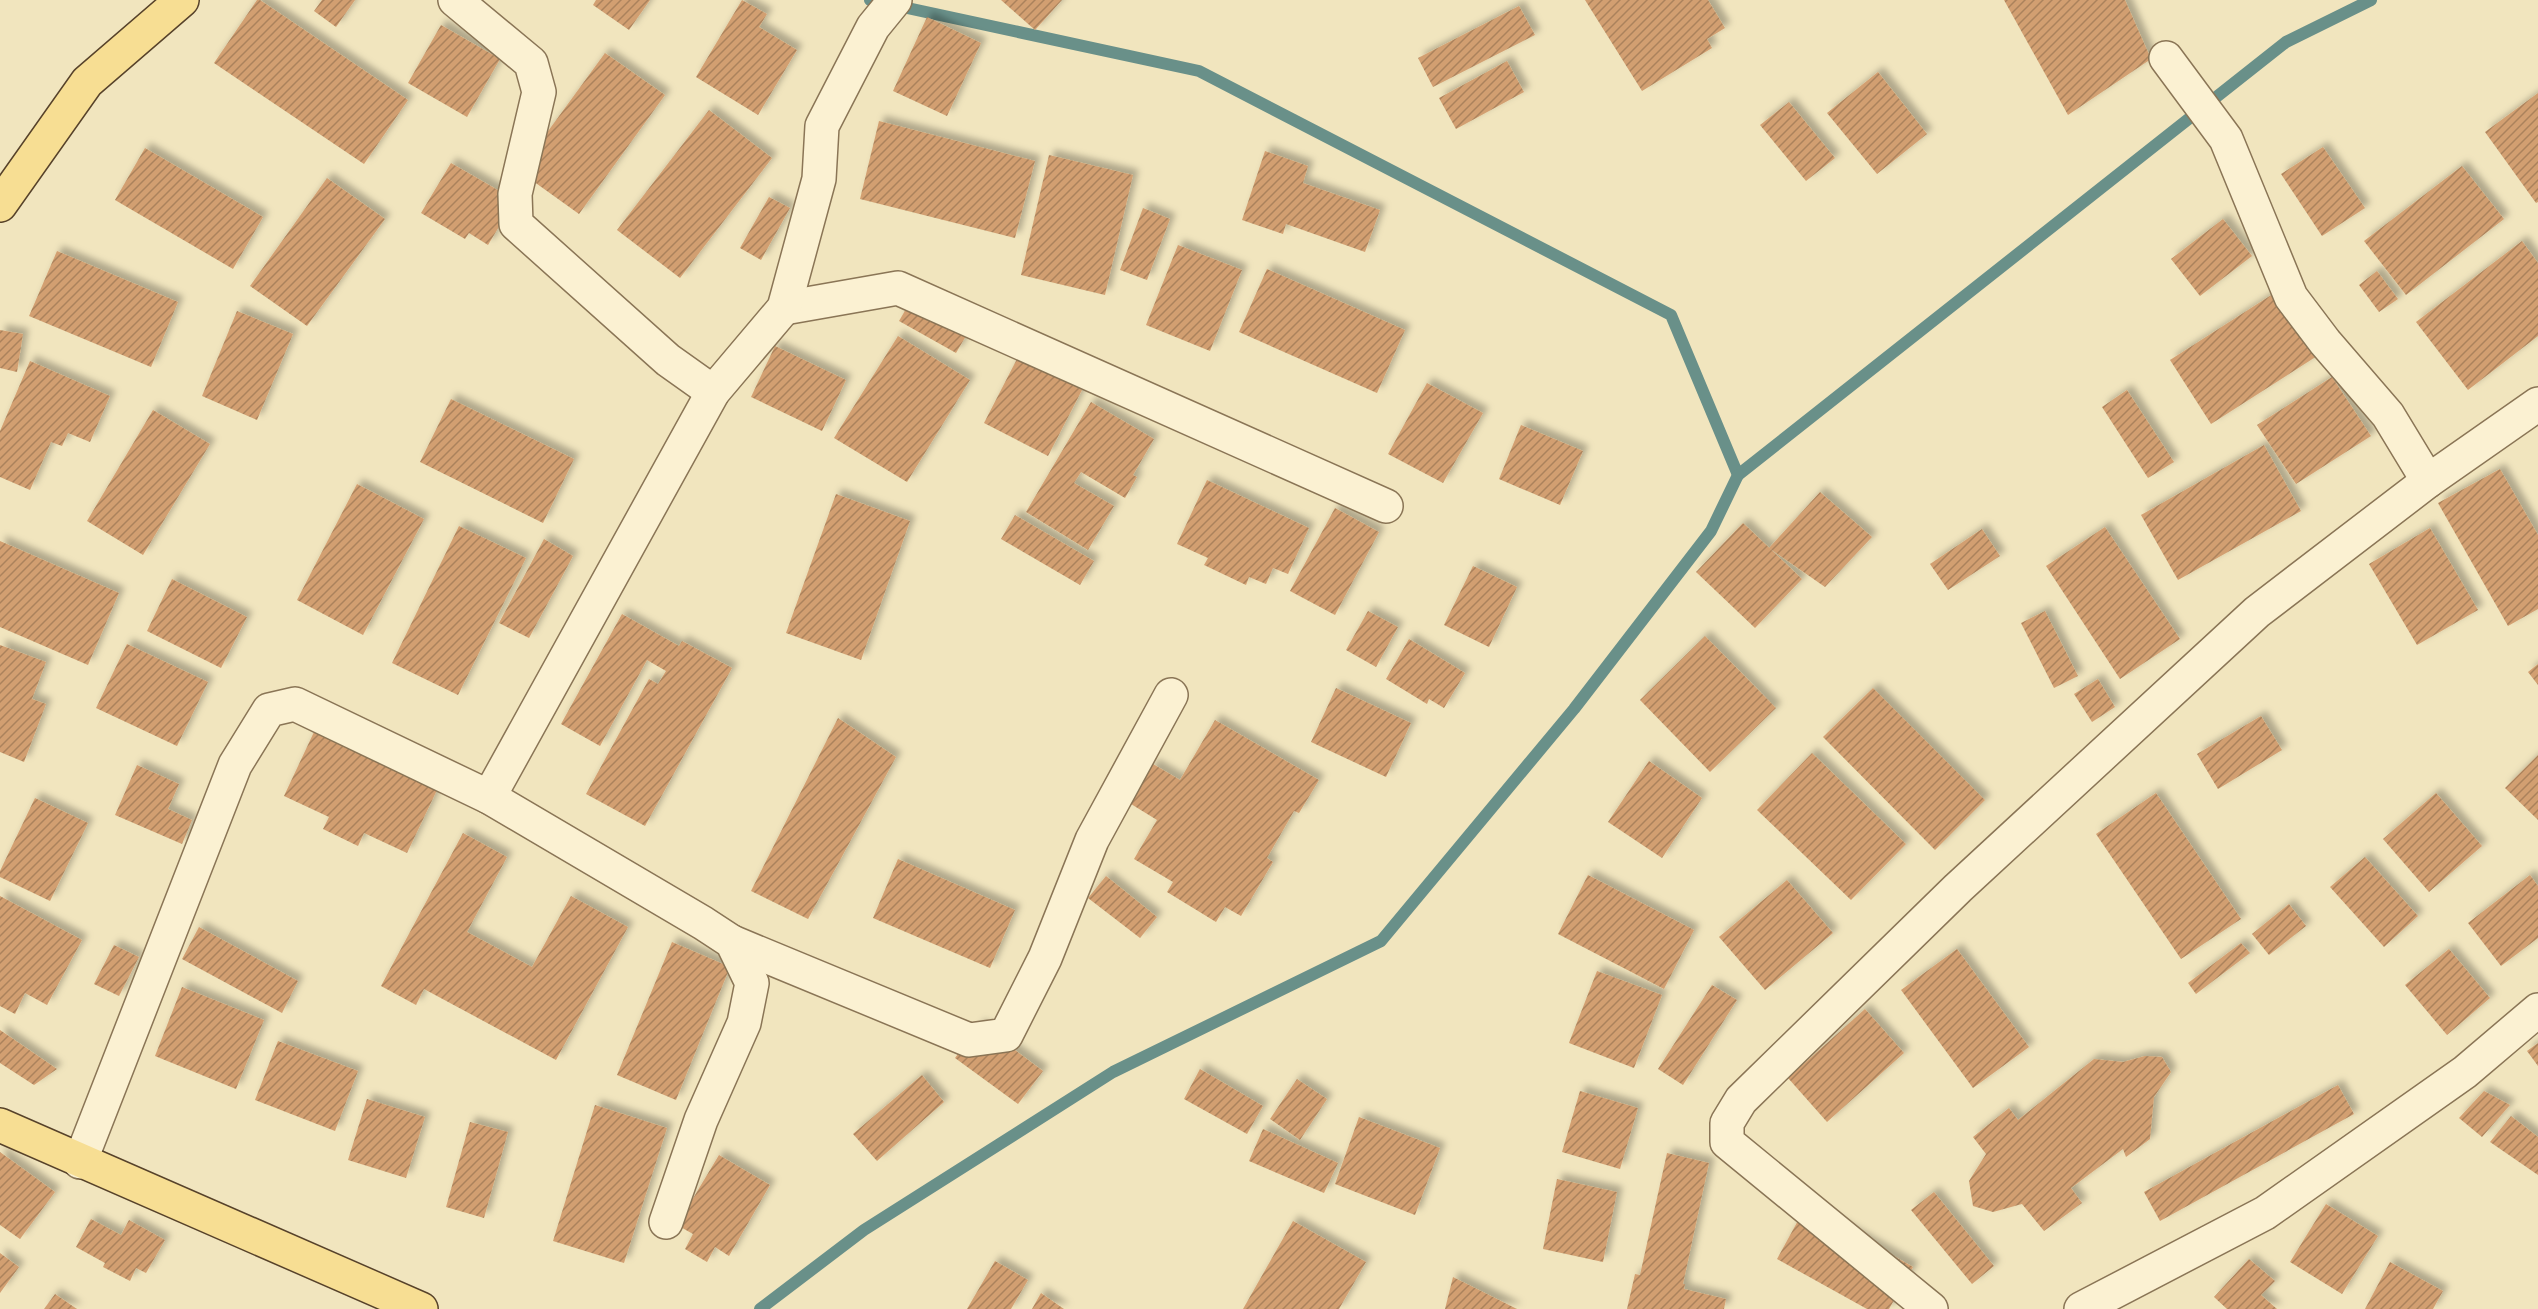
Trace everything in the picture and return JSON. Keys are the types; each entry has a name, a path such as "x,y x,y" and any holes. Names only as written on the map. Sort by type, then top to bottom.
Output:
{"main road":[{"path":"0,205 87,82 182,0"},
{"path":"0,1125 421,1309"}],"street":[{"path":"455,0 531,63 539,92 515,194 516,224 668,360 713,392"},
{"path":"489,797 713,392 784,308 819,179 822,126 873,27 895,0"},
{"path":"2166,58 2226,139 2291,297 2325,342 2388,415 2428,480"},
{"path":"784,308 898,288 1386,506"},
{"path":"1930,1309 1727,1142 1727,1123 1741,1100 1958,888 2248,620 2428,480 2538,404"},
{"path":"80,1161 235,765 268,710 295,704 489,797 703,922 732,942 969,1040 1006,1035 1045,958 1092,840 1171,695"},
{"path":"666,1222 701,1120 744,1023 752,983 732,942"},
{"path":"2081,1309 2265,1213 2465,1072 2538,1010"}],"building":[{"path":"257,0 408,100 364,164 214,63"},
{"path":"322,0 355,0 336,27 314,11"},
{"path":"596,0 650,0 629,30 593,5"},
{"path":"742,0 767,14 759,27 797,50 758,115 696,77"},
{"path":"1001,0 1062,0 1035,30"},
{"path":"1585,0 1708,0 1725,28 1707,39 1712,48 1642,91"},
{"path":"2004,0 2125,0 2151,59 2068,115"},
{"path":"1519,6 1535,35 1433,87 1418,58"},
{"path":"927,17 981,43 947,116 893,91"},
{"path":"441,25 500,59 467,117 408,83"},
{"path":"605,53 665,95 579,214 519,171"},
{"path":"1507,61 1524,92 1456,129 1439,98"},
{"path":"1878,72 1927,134 1877,174 1827,113"},
{"path":"2538,93 2538,202 2536,203 2485,132"},
{"path":"1789,102 1835,158 1806,181 1760,125"},
{"path":"709,110 772,158 680,278 617,230"},
{"path":"879,121 1035,161 1015,238 860,199"},
{"path":"2323,147 2365,208 2322,236 2281,174"},
{"path":"145,148 263,217 233,269 115,200"},
{"path":"1265,151 1308,166 1303,183 1380,210 1365,252 1286,224 1283,234 1242,220"},
{"path":"1049,155 1133,175 1105,295 1021,275"},
{"path":"451,163 515,200 488,245 469,233 465,239 421,213"},
{"path":"2462,166 2504,219 2406,295 2364,241"},
{"path":"327,178 385,219 307,326 250,286"},
{"path":"769,197 790,208 761,260 740,248"},
{"path":"1143,208 1170,219 1147,280 1120,270"},
{"path":"2223,219 2252,256 2200,296 2171,259"},
{"path":"2522,241 2538,263 2538,336 2468,390 2416,322"},
{"path":"1178,245 1242,270 1210,351 1146,325"},
{"path":"57,251 178,302 151,367 29,316"},
{"path":"1267,269 1405,330 1377,393 1239,332"},
{"path":"2377,271 2398,299 2379,312 2359,285"},
{"path":"2276,292 2317,356 2211,424 2170,360"},
{"path":"913,297 970,329 956,353 899,321"},
{"path":"237,311 293,334 257,420 202,396"},
{"path":"0,330 23,334 17,372 0,368"},
{"path":"898,336 970,380 907,482 834,438"},
{"path":"775,346 846,380 822,431 751,397"},
{"path":"1018,357 1082,390 1048,456 984,423"},
{"path":"30,361 110,396 90,442 68,433 62,446 51,442 30,490 0,477 0,431"},
{"path":"2332,377 2371,436 2296,484 2257,425"},
{"path":"1427,383 1483,413 1443,483 1388,454"},
{"path":"2127,390 2174,462 2148,478 2102,407"},
{"path":"451,399 574,459 543,523 420,462"},
{"path":"1091,402 1154,439 1133,475 1137,477 1125,498 1081,472 1074,483 1114,506 1088,550 1026,512"},
{"path":"153,410 210,444 143,555 87,521"},
{"path":"1521,425 1583,451 1560,505 1499,479"},
{"path":"2264,445 2301,511 2178,580 2141,515"},
{"path":"2500,469 2538,535 2538,609 2508,626 2438,503"},
{"path":"1207,480 1309,528 1288,574 1273,568 1266,584 1249,577 1246,585 1204,565 1208,558 1177,544"},
{"path":"357,484 424,519 363,635 297,600"},
{"path":"1820,492 1872,537 1825,587 1769,548"},
{"path":"836,494 910,521 861,660 786,633"},
{"path":"1335,508 1379,532 1335,615 1290,591"},
{"path":"1015,515 1094,561 1080,585 1001,539"},
{"path":"1743,523 1802,579 1755,628 1696,572"},
{"path":"459,526 526,558 458,695 392,663"},
{"path":"2105,527 2180,639 2120,679 2046,566"},
{"path":"2430,528 2478,610 2417,645 2369,564"},
{"path":"1982,529 2000,556 1948,590 1930,564"},
{"path":"544,539 573,556 529,638 499,623"},
{"path":"0,541 119,593 88,665 0,627"},
{"path":"1473,566 1517,587 1489,647 1444,625"},
{"path":"172,579 247,617 221,668 147,631"},
{"path":"1368,611 1398,627 1376,667 1346,650"},
{"path":"2045,611 2078,676 2054,688 2021,623"},
{"path":"622,614 679,646 682,641 732,668 645,826 586,794 649,679 658,684 666,671 647,660 600,746 561,724"},
{"path":"1705,636 1776,708 1710,772 1640,700"},
{"path":"1409,639 1465,673 1444,708 1429,699 1427,704 1386,679"},
{"path":"127,644 208,682 177,746 96,708"},
{"path":"0,645 46,662 32,699 46,704 24,762 0,752"},
{"path":"2538,664 2538,685 2528,672"},
{"path":"2098,679 2115,707 2092,722 2074,694"},
{"path":"1336,688 1411,723 1386,777 1311,742"},
{"path":"1873,688 1985,800 1935,850 1823,737"},
{"path":"2261,716 2282,750 2218,789 2197,754"},
{"path":"838,718 896,757 808,919 751,891"},
{"path":"1215,720 1319,780 1299,813 1294,811 1267,858 1273,862 1241,916 1225,907 1216,922 1167,892 1173,882 1134,859 1157,820 1131,804 1153,764 1180,780"},
{"path":"314,732 437,790 407,853 364,833 358,846 323,829 329,817 284,796"},
{"path":"1812,753 1906,844 1851,900 1757,810"},
{"path":"2538,755 2538,820 2505,788"},
{"path":"1649,761 1702,798 1662,858 1608,822"},
{"path":"137,765 179,784 168,809 192,820 182,844 115,815"},
{"path":"2156,793 2241,919 2181,959 2096,834"},
{"path":"2436,793 2482,846 2429,892 2383,839"},
{"path":"35,798 88,823 50,901 0,877 0,871"},
{"path":"463,833 507,857 467,932 532,967 571,896 628,927 556,1060 424,989 416,1005 381,986"},
{"path":"2365,857 2418,916 2384,947 2330,887"},
{"path":"898,859 1015,910 990,968 873,918"},
{"path":"1588,875 1694,930 1664,989 1558,934"},
{"path":"2530,875 2538,886 2538,938 2501,966 2468,923"},
{"path":"1106,876 1157,917 1140,938 1088,898"},
{"path":"1787,880 1833,933 1765,990 1719,937"},
{"path":"0,896 82,940 47,1005 25,993 15,1014 0,1006"},
{"path":"2289,904 2306,926 2269,955 2252,934"},
{"path":"199,927 298,981 282,1013 182,959"},
{"path":"672,942 730,967 676,1100 617,1075"},
{"path":"2241,943 2250,953 2196,994 2188,983"},
{"path":"114,945 139,957 119,996 94,984"},
{"path":"1957,949 2029,1047 1973,1088 1901,990"},
{"path":"2449,949 2490,998 2447,1035 2405,985"},
{"path":"1597,971 1662,995 1634,1068 1569,1043"},
{"path":"1712,985 1737,1000 1683,1085 1658,1069"},
{"path":"182,987 264,1020 236,1089 155,1056"},
{"path":"1865,1009 1904,1053 1827,1122 1788,1078"},
{"path":"980,1024 1043,1071 1018,1104 955,1058"},
{"path":"0,1030 57,1069 34,1085 0,1063"},
{"path":"278,1041 358,1071 335,1131 255,1100"},
{"path":"2538,1043 2538,1066 2527,1051"},
{"path":"2145,1056 2162,1057 2171,1072 2154,1097 2150,1139 2126,1157 2123,1149 2071,1188 2082,1203 2044,1231 2022,1204 1993,1212 1973,1206 1969,1181 1986,1154 1973,1137 2009,1108 2018,1120 2094,1059 2123,1062"},
{"path":"1200,1069 1263,1106 1247,1134 1184,1099"},
{"path":"922,1075 944,1102 877,1161 853,1134"},
{"path":"1297,1079 1327,1099 1300,1140 1270,1119"},
{"path":"2338,1085 2354,1114 2160,1221 2144,1192"},
{"path":"1580,1091 1638,1108 1620,1169 1562,1152"},
{"path":"2484,1091 2510,1105 2482,1137 2459,1118"},
{"path":"367,1099 425,1117 406,1178 348,1160"},
{"path":"595,1105 667,1128 624,1263 553,1241"},
{"path":"2511,1116 2538,1137 2538,1175 2490,1142"},
{"path":"1359,1117 1440,1148 1415,1215 1335,1184"},
{"path":"470,1122 508,1132 484,1218 446,1207"},
{"path":"1263,1129 1338,1163 1324,1193 1249,1161"},
{"path":"0,1152 55,1192 20,1239 0,1225"},
{"path":"1667,1153 1709,1163 1683,1284 1685,1284 1684,1289 1726,1299 1724,1309 1627,1309 1635,1274 1640,1275"},
{"path":"719,1155 770,1185 729,1256 715,1247 707,1262 685,1249 693,1234 677,1225"},
{"path":"1557,1179 1617,1192 1603,1262 1543,1249"},
{"path":"1934,1192 1994,1266 1972,1284 1911,1210"},
{"path":"2326,1204 2378,1236 2342,1294 2290,1262"},
{"path":"1806,1206 1913,1267 1889,1309 1867,1309 1777,1259"},
{"path":"91,1219 121,1235 129,1220 165,1240 146,1273 136,1268 130,1281 103,1267 105,1263 76,1247"},
{"path":"1293,1221 1366,1262 1339,1309 1243,1309"},
{"path":"0,1253 19,1267 0,1293"},
{"path":"2249,1259 2275,1281 2261,1295 2277,1309 2227,1309 2214,1297"},
{"path":"995,1261 1028,1280 1011,1309 967,1309"},
{"path":"2390,1262 2443,1291 2433,1309 2365,1309"},
{"path":"1453,1277 1517,1309 1445,1309"},
{"path":"1041,1293 1064,1309 1032,1309"},
{"path":"55,1294 77,1309 44,1309"}],"waterway":[{"path":"870,0 1199,71 1671,315 1738,475 2286,42 2371,0"},
{"path":"760,1309 864,1230 1113,1072 1381,941 1574,709 1711,531 1738,475"}]}
